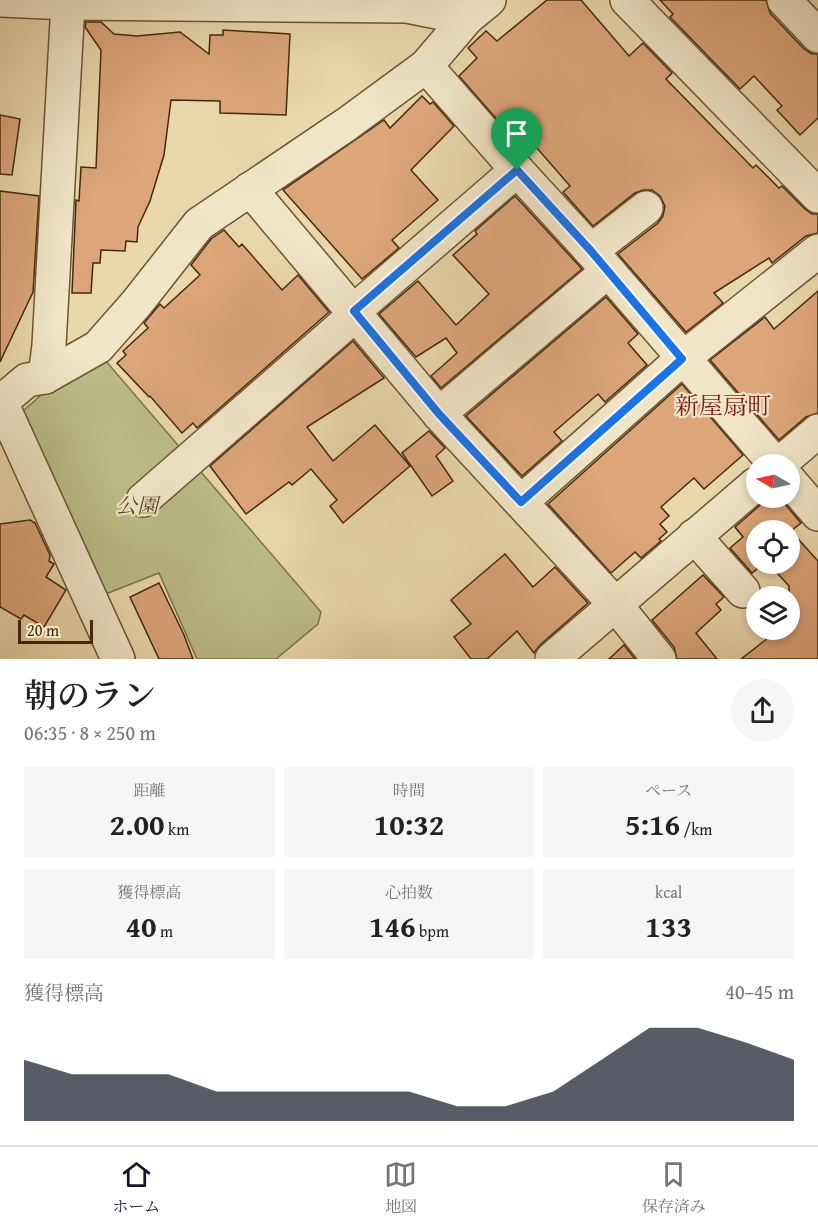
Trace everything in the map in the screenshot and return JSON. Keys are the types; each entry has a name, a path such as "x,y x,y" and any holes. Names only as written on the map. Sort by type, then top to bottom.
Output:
{"street":[{"path":"0,0 478,9"},
{"path":"627,0 818,196"},
{"path":"784,0 818,36"},
{"path":"45,377 50,333 68,3"},
{"path":"118,659 0,402 27,380 45,377 98,347 136,304 199,224 347,124 426,66 478,9"},
{"path":"426,66 767,454"},
{"path":"143,500 517,170"},
{"path":"250,189 439,414 615,604 659,659"},
{"path":"439,414 599,261 646,208"},
{"path":"521,502 682,359 818,250"},
{"path":"790,454 818,431"},
{"path":"552,659 746,492"},
{"path":"800,493 818,514"},
{"path":"694,536 743,591"}],"green space":[{"name":"公園","path":"105,360 321,612 318,624 276,659 197,659 159,573 103,595 22,412 41,395"}],"building":[{"path":"547,0 581,0 629,56 643,43 672,73 666,79 753,168 756,165 805,209 812,214 818,214 818,233 806,236 772,263 769,258 714,293 723,303 686,332 618,254 658,223 663,216 665,206 660,196 652,190 635,193 593,226 563,192 570,186 516,124 508,132 459,76 477,58 468,48 486,31 497,41"},
{"path":"660,0 766,0 770,13 804,49 812,54 818,54 818,118 800,135 777,110 782,106 754,76 740,89 670,17 673,14"},
{"path":"86,22 101,22 114,34 137,36 180,32 209,54 210,35 223,35 223,30 290,34 286,115 220,113 220,101 171,100 164,155 150,201 138,227 137,242 126,241 125,251 101,250 100,263 93,263 91,293 72,293 76,200 79,201 81,167 96,168 101,50 85,27"},
{"path":"422,96 430,104 433,102 454,126 411,170 438,200 392,240 399,248 362,279 283,190 384,120 390,128"},
{"path":"0,115 20,119 12,175 0,174"},
{"path":"0,191 39,196 33,292 0,362"},
{"path":"515,196 582,269 441,388 431,376 457,353 446,338 416,357 379,314 418,281 456,325 489,294 453,255 477,234 475,231"},
{"path":"224,230 239,247 242,244 282,290 298,275 329,312 197,428 193,423 182,433 117,363 126,355 123,351 148,328 144,323 160,304 164,308 200,275 191,265 211,239"},
{"path":"818,291 818,413 806,417 779,440 710,360 765,317 774,329"},
{"path":"606,297 638,334 628,343 647,365 605,402 598,394 554,432 562,441 522,476 466,416"},
{"path":"353,341 384,378 307,427 333,461 375,425 410,466 343,523 330,506 337,500 311,469 292,485 289,482 246,514 210,466"},
{"path":"682,384 743,455 704,489 694,478 661,507 669,516 660,524 667,532 659,539 661,541 641,558 635,552 611,573 548,504"},
{"path":"429,431 445,448 436,456 453,481 432,496 402,453"},
{"path":"757,508 788,508 798,520 746,520 746,566 730,548 743,537 735,527"},
{"path":"30,520 35,523 50,555 49,561 54,564 46,577 66,590 44,627 24,615 21,619 0,607 0,524"},
{"path":"800,541 818,561 818,659 741,659 765,640 800,640 800,586 789,586 778,574 800,574"},
{"path":"505,554 533,587 555,567 588,603 534,653 517,631 487,659 471,659 454,637 471,624 451,600"},
{"path":"703,575 724,597 716,604 721,610 696,633 717,659 677,659 674,647 652,620"},
{"path":"159,583 193,659 159,659 130,597"},
{"path":"624,645 635,659 609,659"}],"district":[{"name":"新屋扇町","path":"723,406"}],"route":[{"path":"517,170 591,251 682,359 521,502 439,414 354,311 517,170"}]}
